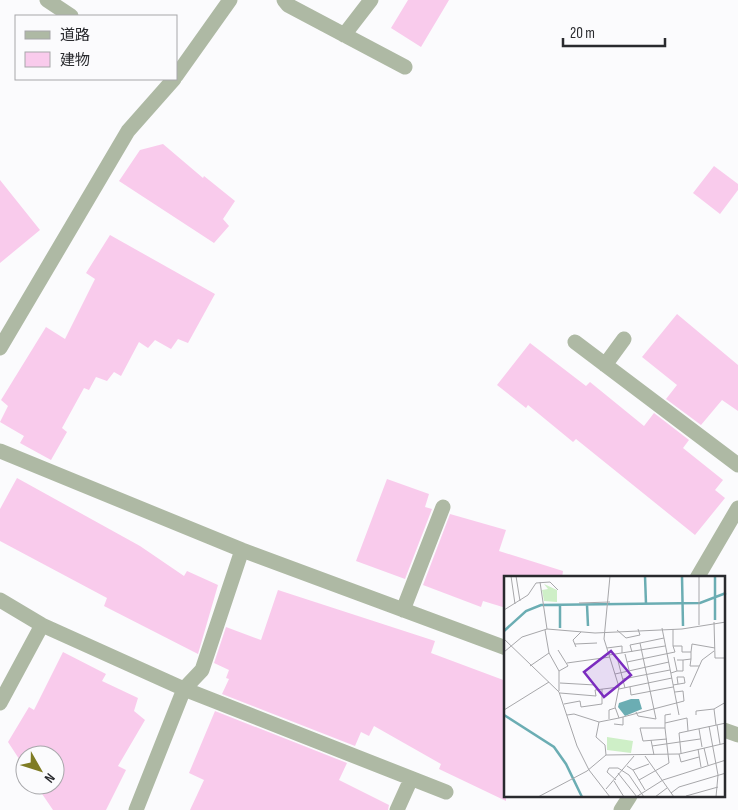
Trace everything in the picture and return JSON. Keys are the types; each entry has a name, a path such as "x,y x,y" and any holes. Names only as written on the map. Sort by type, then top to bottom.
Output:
{"street":[{"path":"47,0 70,15"},
{"path":"178,70 230,0"},
{"path":"284,0 288,6 405,66"},
{"path":"344,35 371,0"},
{"path":"0,348 128,131 170,80"},
{"path":"606,365 624,339"},
{"path":"575,342 738,465"},
{"path":"0,451 242,550 504,647"},
{"path":"403,610 443,507"},
{"path":"698,576 738,508"},
{"path":"136,810 184,688 202,670 242,550"},
{"path":"0,600 42,625 184,688 446,792"},
{"path":"0,703 42,625"},
{"path":"726,731 738,736"},
{"path":"397,810 411,779"},
{"path":"622,810 629,798"}],"building":[{"path":"408,0 449,0 421,47 391,28"},
{"path":"163,144 203,178 204,176 235,201 223,219 229,226 214,243 119,181 140,150"},
{"path":"714,166 738,184 738,190 720,214 693,193"},
{"path":"0,180 40,230 0,263"},
{"path":"110,235 215,294 188,343 178,339 171,349 155,340 148,348 139,342 121,376 114,372 107,381 96,377 89,390 84,388 62,428 67,432 51,460 20,443 24,436 0,422 8,406 1,400 46,327 65,339 95,279 86,273"},
{"path":"677,314 738,365 738,411 722,400 701,425 666,399 677,385 642,357"},
{"path":"530,343 586,386 590,382 644,426 654,413 689,440 683,448 723,480 715,490 725,498 695,535 576,439 573,442 528,405 526,408 497,385"},
{"path":"17,478 140,546 184,576 187,571 218,585 198,654 104,606 107,598 0,541 0,509"},
{"path":"387,479 429,494 425,507 432,509 405,579 356,561"},
{"path":"450,514 506,530 499,551 563,571 562,576 504,576 504,607 483,601 481,607 423,585"},
{"path":"278,590 435,641 431,653 504,680 504,798 506,798 506,801 439,769 441,764 374,726 369,736 361,732 355,746 222,694 229,679 226,678 229,670 214,663 226,627 261,640"},
{"path":"63,652 106,674 102,681 138,698 134,711 145,720 118,766 126,770 106,810 53,810 43,795 65,795 65,745 15,745 15,753 8,742 29,707 34,710"},
{"path":"215,711 347,763 339,780 389,805 388,810 190,810 204,780 189,773"}]}
